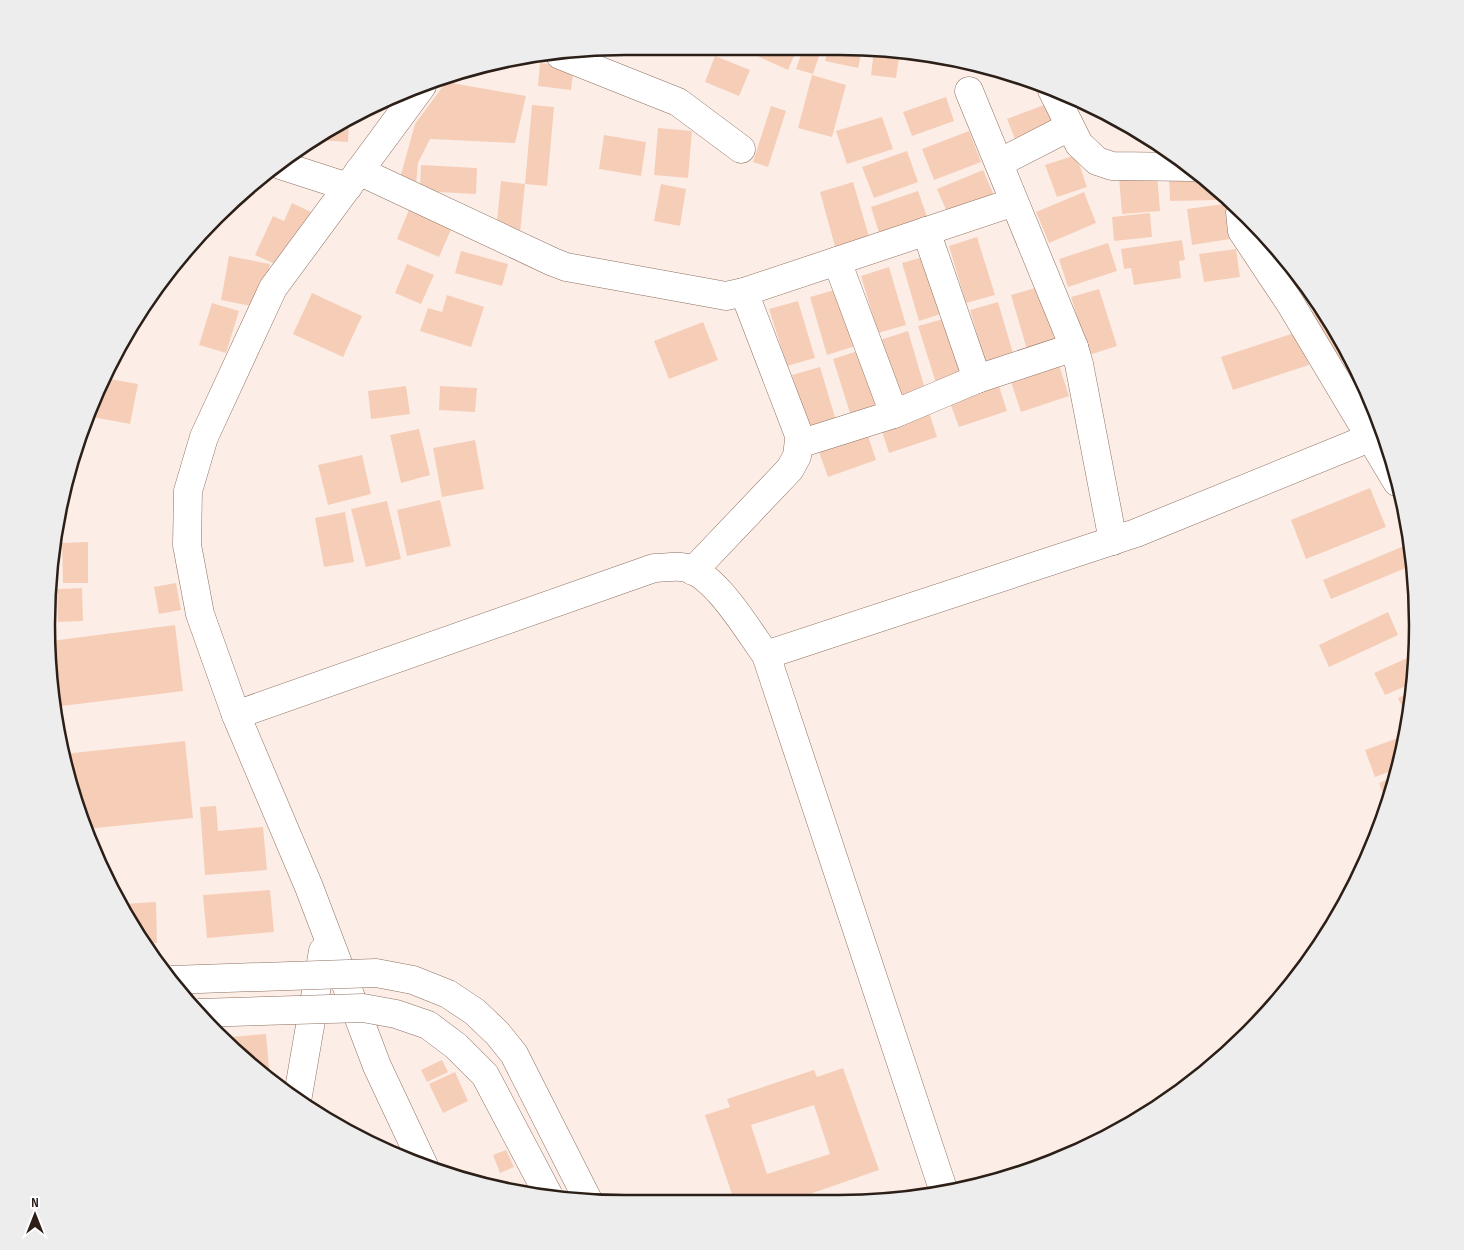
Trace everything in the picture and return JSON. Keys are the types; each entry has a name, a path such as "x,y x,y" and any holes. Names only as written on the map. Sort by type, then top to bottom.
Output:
{"street":[{"path":"568,58 678,102 740,149"},
{"path":"970,91 1074,347 1079,364 1113,540"},
{"path":"416,95 274,288 204,437 188,491 187,545 200,614 236,715 309,887 377,1066 420,1157"},
{"path":"1055,97 1079,144 1097,161 1112,166 1178,167"},
{"path":"999,163 1069,127"},
{"path":"287,166 354,179 566,267 718,295 735,295 1014,202"},
{"path":"1241,221 1242,231 1376,433"},
{"path":"926,231 977,379"},
{"path":"837,261 894,414"},
{"path":"744,292 802,443"},
{"path":"693,571 790,469 797,456 799,440 802,443 894,414 977,379 1074,347"},
{"path":"766,655 1136,533 1376,435"},
{"path":"236,715 654,568 683,566 704,576 723,595 766,655 942,1185"},
{"path":"299,1092 327,932"},
{"path":"179,980 376,973 413,980 448,994 475,1012 497,1033 514,1054 585,1194"},
{"path":"207,1013 363,1008 396,1014 428,1025 456,1046 485,1074 545,1189"}],"building":[{"path":"760,55 794,55 788,70 759,57"},
{"path":"801,55 819,55 813,74 796,69"},
{"path":"827,55 861,56 858,68 825,61"},
{"path":"715,56 750,70 739,96 705,82"},
{"path":"873,56 899,58 896,78 871,75"},
{"path":"540,63 574,66 571,90 538,86"},
{"path":"812,75 846,85 832,137 798,128"},
{"path":"450,83 526,96 515,143 430,139 418,163 416,186 398,185 415,124 444,84"},
{"path":"946,97 954,121 912,136 903,112"},
{"path":"1052,102 1062,126 1017,144 1007,119"},
{"path":"532,105 554,107 547,186 525,184"},
{"path":"771,106 786,111 768,167 753,162"},
{"path":"882,117 893,149 847,164 836,131"},
{"path":"349,127 348,142 325,140"},
{"path":"658,128 692,131 688,178 654,175"},
{"path":"969,131 981,162 934,180 922,149"},
{"path":"604,135 646,142 641,176 599,169"},
{"path":"907,151 918,182 874,198 862,167"},
{"path":"1076,155 1087,187 1057,197 1045,165"},
{"path":"421,165 477,168 476,194 420,191"},
{"path":"983,170 996,200 950,219 937,189"},
{"path":"1157,174 1160,211 1122,214 1119,177"},
{"path":"1189,175 1215,196 1217,200 1170,201 1169,176"},
{"path":"501,181 525,184 520,233 496,231"},
{"path":"853,182 870,240 836,250 820,192"},
{"path":"661,184 686,189 680,226 654,221"},
{"path":"918,191 930,225 882,242 871,207"},
{"path":"1084,192 1096,223 1049,243 1036,212"},
{"path":"292,203 311,212 286,269 255,255 273,216 284,221"},
{"path":"1223,204 1232,213 1236,238 1192,245 1187,209"},
{"path":"410,207 453,225 439,257 397,239"},
{"path":"1150,213 1152,237 1114,241 1112,217"},
{"path":"977,237 995,295 966,303 949,246"},
{"path":"1182,240 1185,260 1179,261 1181,278 1134,285 1131,268 1124,269 1121,249"},
{"path":"1108,243 1117,271 1068,287 1059,259"},
{"path":"1236,249 1240,277 1204,282 1199,254"},
{"path":"461,251 508,264 502,286 455,273"},
{"path":"930,255 947,312 919,321 902,263"},
{"path":"229,256 270,264 261,308 221,300"},
{"path":"407,264 434,275 421,304 395,293"},
{"path":"889,267 906,325 878,333 861,276"},
{"path":"1039,287 1056,345 1028,353 1011,295"},
{"path":"838,289 855,346 827,355 810,297"},
{"path":"1099,289 1117,346 1089,355 1071,297"},
{"path":"312,293 362,316 343,357 293,334"},
{"path":"447,295 484,307 471,347 420,331 428,308 442,312"},
{"path":"798,301 815,358 787,366 769,309"},
{"path":"998,302 1015,360 987,368 970,310"},
{"path":"212,303 239,311 226,353 199,345"},
{"path":"1314,310 1343,359 1334,364 1309,313"},
{"path":"947,318 964,375 936,383 918,326"},
{"path":"703,322 718,360 669,379 654,341"},
{"path":"908,331 925,389 897,397 880,340"},
{"path":"1297,332 1309,365 1233,390 1221,357"},
{"path":"861,350 879,408 851,416 833,359"},
{"path":"1058,362 1069,396 1021,412 1010,379"},
{"path":"1346,366 1365,404 1357,408 1338,370"},
{"path":"820,367 837,424 810,433 792,375"},
{"path":"111,379 138,384 130,424 94,417"},
{"path":"998,383 1007,411 959,427 949,400"},
{"path":"406,386 410,414 371,419 368,391"},
{"path":"440,386 477,388 475,412 439,410"},
{"path":"928,409 937,437 889,453 880,425"},
{"path":"419,429 430,475 401,483 390,435"},
{"path":"867,433 876,460 828,477 818,449"},
{"path":"475,440 484,489 442,497 433,448"},
{"path":"362,455 371,494 328,505 318,465"},
{"path":"1370,488 1386,527 1306,559 1291,520"},
{"path":"440,500 451,546 407,556 397,510"},
{"path":"387,501 401,559 366,567 351,509"},
{"path":"345,512 354,562 324,567 315,518"},
{"path":"88,542 88,583 63,583 62,543"},
{"path":"1403,546 1406,568 1331,599 1323,580"},
{"path":"176,583 181,610 159,614 154,587"},
{"path":"82,588 83,621 58,622 57,589"},
{"path":"1388,612 1398,635 1329,667 1319,645"},
{"path":"175,625 183,691 61,706 55,640"},
{"path":"1408,658 1405,686 1385,695 1374,673"},
{"path":"1404,695 1403,708 1398,698"},
{"path":"1398,738 1390,771 1375,777 1365,750"},
{"path":"185,741 193,818 93,828 74,773 70,753"},
{"path":"1388,779 1383,794 1379,783"},
{"path":"216,806 218,831 263,827 267,870 205,875 200,807"},
{"path":"270,890 274,932 207,938 203,895"},
{"path":"156,902 157,943 152,943 128,904"},
{"path":"266,1034 269,1070 249,1054 231,1037"},
{"path":"442,1060 448,1072 427,1082 421,1070"},
{"path":"843,1068 879,1170 807,1195 732,1195 705,1115 730,1107 727,1099 814,1070 817,1077","holes":["814,1105 830,1154 767,1174 751,1125"]},
{"path":"455,1072 468,1101 443,1113 429,1084"},
{"path":"506,1150 514,1167 500,1173 493,1155"}]}
